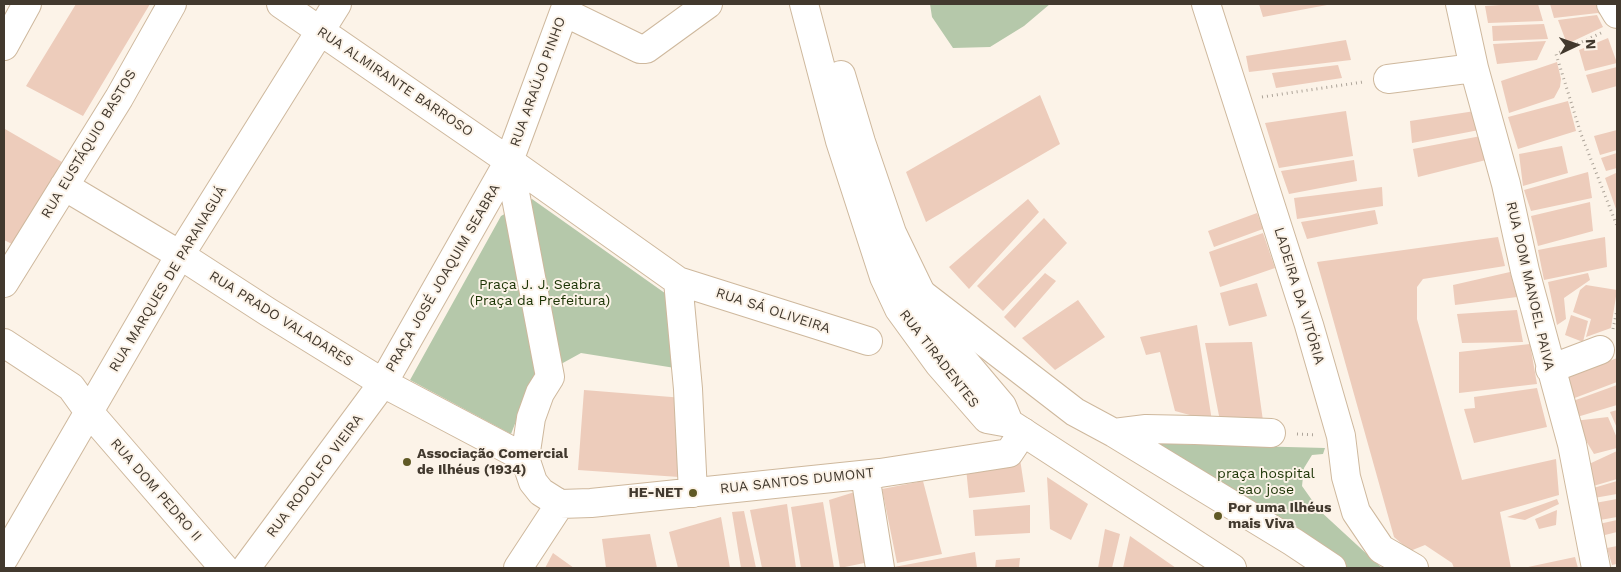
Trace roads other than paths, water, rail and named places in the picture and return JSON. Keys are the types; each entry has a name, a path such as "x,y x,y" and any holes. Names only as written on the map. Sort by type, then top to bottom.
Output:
{"street":[{"path":"4,46 27,4"},
{"name":"RUA EUSTÁQUIO BASTOS","path":"4,283 119,98 172,4"},
{"name":"RUA ALMIRANTE BARROSO","path":"281,4 509,161"},
{"name":"RUA MARQUES DE PARANAGUÁ","path":"4,558 180,255 337,4"},
{"path":"566,8 640,49 646,49 708,4"},
{"name":"RUA TIRADENTES","path":"804,4 840,141 859,166 920,293 959,355 1002,406 1016,428"},
{"name":"RUA TIRADENTES","path":"821,4 884,277 899,308 939,364 976,408 987,419 1016,428"},
{"name":"LADEIRA DA VITÓRIA","path":"1206,4 1239,101 1341,436 1346,477 1356,512 1381,549 1414,568"},
{"name":"RUA DOM MANOEL PAIVA","path":"1460,4 1474,68 1506,184 1525,271 1550,369 1572,444 1596,568"},
{"name":"RUA ARAÚJO PINHO","path":"509,161 566,8"},
{"path":"1388,79 1474,68"},
{"path":"509,161 678,281 688,389 693,492"},
{"path":"509,161 550,377 540,393 531,418 525,458 532,482 542,492 560,504 518,568"},
{"name":"PRAÇA JOSÉ JOAQUIM SEABRA","path":"509,161 383,383 525,458"},
{"name":"RUA PRADO VALADARES","path":"64,186 180,255 383,383"},
{"name":"RUA SÁ OLIVEIRA","path":"678,281 868,341"},
{"path":"920,293 1076,412 1114,433 1332,568"},
{"name":"RUA DOM PEDRO II","path":"4,343 71,387 89,412 224,568"},
{"path":"1550,369 1600,350"},
{"name":"RUA RODOLFO VIEIRA","path":"246,568 383,383"},
{"path":"1016,428 1232,568"},
{"name":"RUA SANTOS DUMONT","path":"560,504 865,474 1009,452 1016,428"},
{"path":"1114,433 1146,429 1271,433"},
{"path":"865,474 880,568"}],"place":[{"name":"Associação Comercial de Ilhéus (1934)","path":"407,462"},
{"name":"HE-NET","path":"693,493"},
{"name":"Por uma Ilhéus mais Viva","path":"1218,516"}],"park label":[{"name":"Praça J. J. Seabra (Praça da Prefeitura)","path":"540,294"},
{"name":"praça hospital sao jose","path":"1266,482"}]}
